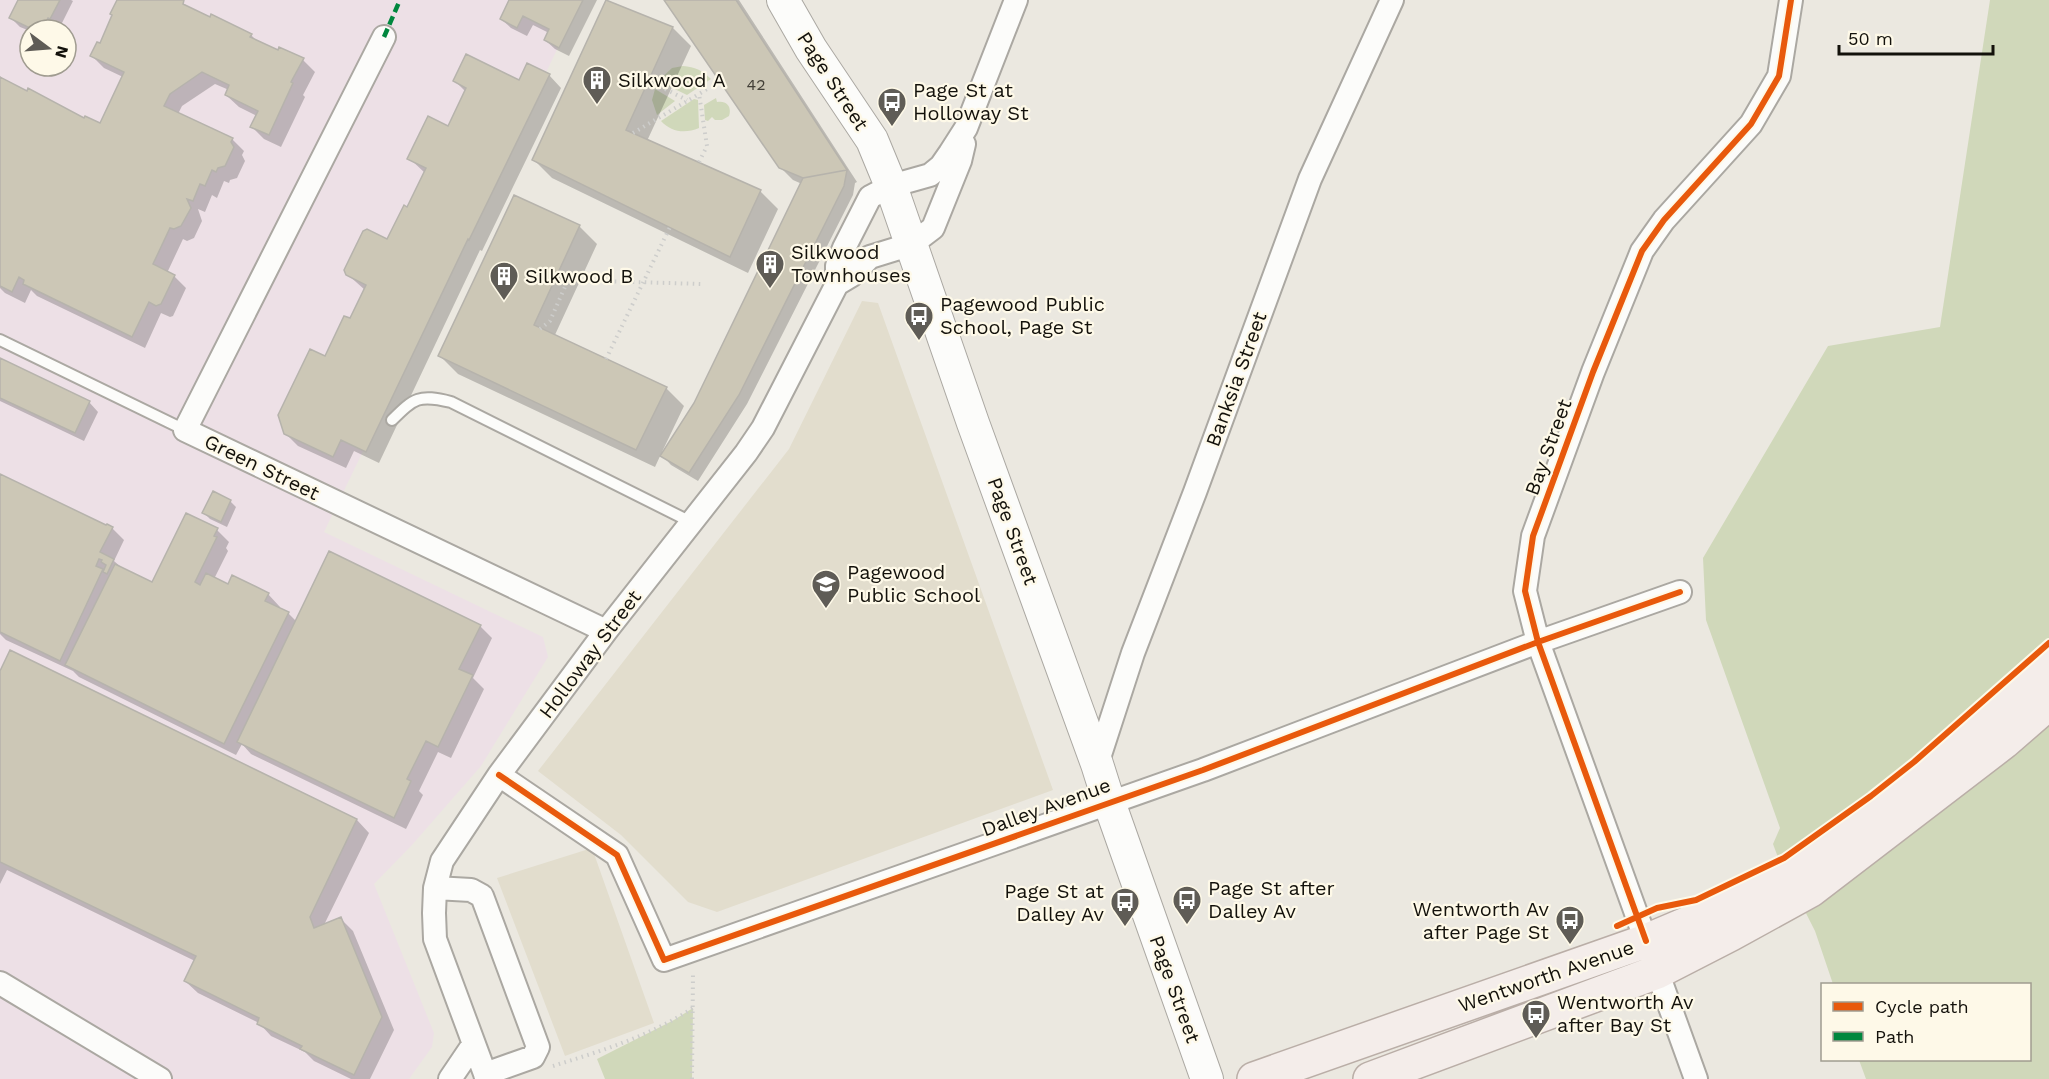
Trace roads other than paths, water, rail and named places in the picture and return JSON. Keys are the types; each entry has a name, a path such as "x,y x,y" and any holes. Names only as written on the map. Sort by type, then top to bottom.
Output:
{"main road":[{"name":"Page Street","path":"783,0 811,49 872,141 891,186 1207,1079"},
{"name":"Wentworth Avenue","path":"1254,1079 1646,941 1750,897 1851,833 1952,751 2049,666"},
{"name":"Wentworth Avenue","path":"1370,1079 1397,1073 1658,972 1811,890 2004,742 2049,704"}],"street":[{"name":"Holloway Street","path":"837,284 852,275 870,257 912,244 933,228 960,161 966,128 1016,0"},
{"name":"Banksia Street","path":"1097,764 1132,653 1199,482 1310,179 1392,0"},
{"name":"Bay Street","path":"1696,1079 1538,642 1525,591 1533,536 1593,372 1642,251 1664,220 1750,124 1779,76 1791,0"},
{"name":"Green Street","path":"384,37 185,430 606,631"},
{"name":"Holloway Street","path":"486,1077 435,939 435,888 442,861 499,775 606,631 746,453 763,428 837,284 837,266 870,197 891,186 930,175 941,166 966,128"},
{"name":"Dalley Avenue","path":"499,775 617,855 664,960 1203,770 1538,642 1680,592"},
{"path":"435,888 471,890 482,896 537,1047 533,1057 486,1077"},
{"path":"0,983 160,1079"},
{"path":"450,1079 473,1045"}],"lane":[{"path":"0,340 185,430"},
{"path":"392,420 410,402 419,399 429,396 451,402 691,522"}],"place":[{"name":"Silkwood A","path":"597,106"},
{"name":"Page St at Holloway St","path":"892,128"},
{"name":"Silkwood Townhouses","path":"770,290"},
{"name":"Silkwood B","path":"504,302"},
{"name":"Pagewood Public School, Page St","path":"919,342"},
{"name":"Pagewood Public School","path":"826,610"},
{"name":"Page St after Dalley Av","path":"1187,926"},
{"name":"Page St at Dalley Av","path":"1125,928"},
{"name":"Wentworth Av after Page St","path":"1570,946"},
{"name":"Wentworth Av after Bay St","path":"1536,1040"}]}
